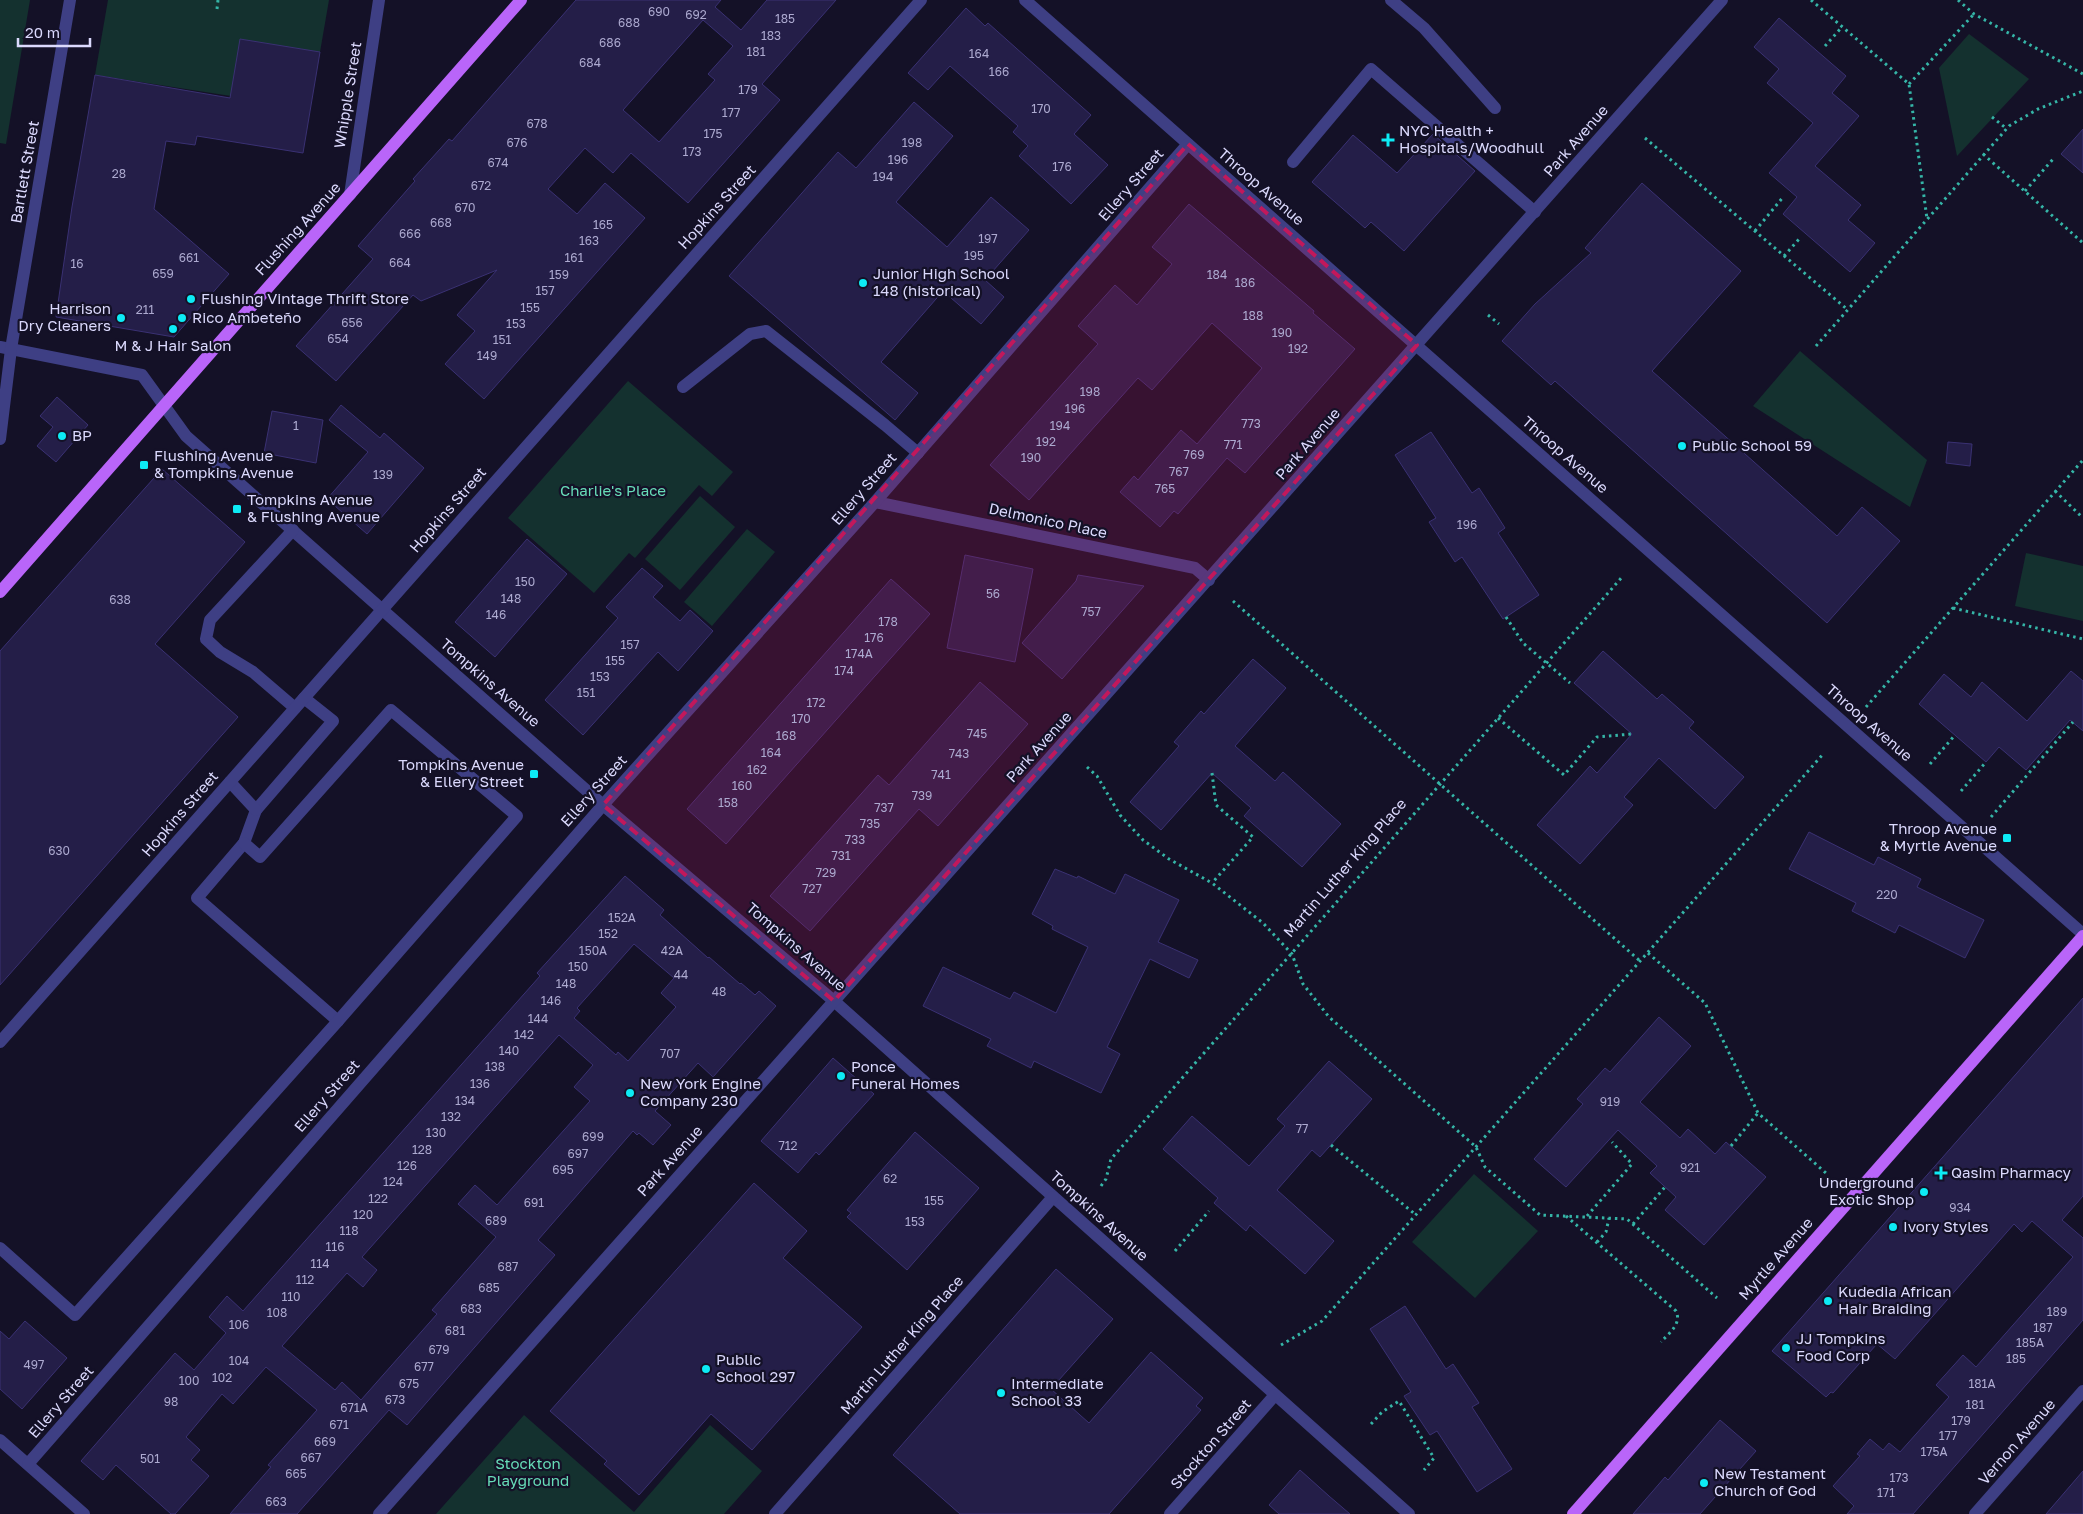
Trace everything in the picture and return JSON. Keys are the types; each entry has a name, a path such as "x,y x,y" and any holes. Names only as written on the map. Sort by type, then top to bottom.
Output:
{"main road":[{"name":"Flushing Avenue","path":"0,592 521,0"},
{"name":"Myrtle Avenue","path":"1573,1514 2083,935"}],"street":[{"name":"Bartlett Street","path":"0,438 6,348 70,0"},
{"name":"Whipple Street","path":"350,195 379,0"},
{"name":"Hopkins Street","path":"0,1042 921,0"},
{"name":"Throop Avenue","path":"1026,0 2083,935"},
{"path":"1391,0 1424,28 1495,108"},
{"name":"Park Avenue","path":"379,1514 1722,0"},
{"path":"1293,162 1371,69 1535,212"},
{"name":"Ellery Street","path":"28,1464 604,805 875,502 1188,144"},
{"path":"683,387 750,334 766,331 918,453"},
{"name":"Tompkins Avenue","path":"6,348 142,375 186,436 604,805 834,1002 1410,1514"},
{"name":"Delmonico Place","path":"875,502 1195,568 1209,580"},
{"path":"293,530 210,620 206,639 220,652 257,676 295,708"},
{"path":"304,698 333,722 256,810 244,843 197,898 338,1021"},
{"path":"0,1248 75,1315 338,1021 516,816 391,710 260,857 244,843"},
{"path":"230,782 256,810"},
{"name":"Martin Luther King Place","path":"775,1514 1053,1197"},
{"name":"Vernon Avenue","path":"1975,1514 2083,1391"},
{"name":"Stockton Street","path":"1170,1514 1276,1395"},
{"path":"0,1440 84,1514"}],"path":[{"path":"217,9 218,0"},
{"path":"1811,0 1909,84 1927,219"},
{"path":"1958,0 1974,14 2083,74"},
{"path":"1909,84 1974,14"},
{"path":"1825,46 1842,27"},
{"path":"1816,346 2006,129 2038,108 2083,91"},
{"path":"1992,117 2006,129"},
{"path":"1645,138 1848,310"},
{"path":"1983,154 2083,243"},
{"path":"2025,191 2054,158"},
{"path":"1755,231 1784,196"},
{"path":"1784,256 1800,238"},
{"path":"1488,315 1498,324"},
{"path":"1866,706 2083,460"},
{"path":"2055,491 2083,518"},
{"name":"Martin Luther King Place","path":"1101,1186 1106,1179 1112,1159 1623,576"},
{"path":"1233,601 1640,961"},
{"path":"1953,608 2083,638"},
{"path":"1506,617 1523,643 1570,683"},
{"path":"1498,718 1564,775 1597,737 1632,734"},
{"path":"1990,817 2073,722"},
{"path":"1930,764 1955,735"},
{"path":"1281,1345 1322,1321 1824,754"},
{"path":"1961,791 1986,762"},
{"path":"1087,767 1097,776 1120,815 1143,840 1169,859 1212,883 1264,923 1292,954 1303,984 1329,1017 1476,1147 1485,1167 1540,1215 1627,1219 1717,1298"},
{"path":"1212,773 1216,805 1253,837 1212,883"},
{"path":"1648,953 1705,1003 1758,1113 1826,1174"},
{"path":"1731,1146 1758,1113"},
{"path":"1586,1217 1632,1164 1612,1142"},
{"path":"1331,1145 1416,1215"},
{"path":"1633,1224 1665,1187"},
{"path":"1175,1251 1209,1211"},
{"path":"1566,1216 1676,1311 1679,1317 1677,1324 1661,1342"},
{"path":"1597,1242 1606,1232 1609,1218"},
{"path":"1371,1424 1382,1412 1399,1401 1434,1458 1424,1470"}],"highlighted area":[{"path":"1188,144 1417,345 834,1001 603,805"}],"green space":[{"path":"0,0 30,0 6,144 0,143"},
{"path":"108,0 329,0 320,52 231,96 95,75"},
{"path":"1969,34 2029,79 1957,156 1939,68"},
{"path":"1800,351 1927,460 1910,507 1753,406"},
{"name":"Charlie's Place","path":"628,381 733,472 712,496 699,485 635,558 629,553 594,593 508,518"},
{"path":"700,496 735,527 680,590 645,559"},
{"path":"747,529 775,552 712,626 684,602"},
{"path":"2026,553 2083,566 2083,621 2015,606"},
{"path":"1474,1174 1538,1231 1475,1298 1412,1242"},
{"name":"Stockton Playground","path":"524,1415 634,1512 710,1425 762,1471 724,1514 436,1514"}],"building":[{"path":"576,0 721,0 715,7 741,30 767,0 836,0 762,84 780,100 688,203 631,153 613,173 585,148 548,189 577,214 605,183 645,218 484,399 445,364 475,331 457,315 497,270 421,301 413,295 336,381 296,346 373,259 358,246 415,181 413,179 449,139 452,141","holes":["703,20 733,46 708,74 715,80 659,142 623,110"]},
{"path":"966,8 985,26 988,23 1091,115 1074,134 1108,165 1071,204 1019,156 1028,146 1013,132 1018,126 950,66 928,90 908,73"},
{"path":"1779,18 1846,76 1832,93 1859,116 1815,166 1861,205 1848,220 1875,243 1850,272 1783,214 1797,197 1769,173 1813,123 1767,83 1779,69 1754,47"},
{"path":"240,39 320,52 303,153 197,136 195,145 166,141 154,209 229,274 174,337 56,317 72,207 95,75 230,98"},
{"name":"Junior High School 148 (historical)","path":"914,102 953,136 896,202 947,247 991,197 1029,230 985,280 1004,297 981,324 943,291 881,362 918,393 895,420 729,276 838,152 856,168"},
{"path":"2083,129 2083,173 2061,154"},
{"path":"1433,134 1475,171 1404,251 1371,222 1365,228 1312,182 1353,135 1397,173"},
{"name":"Public School 59","path":"1642,183 1741,271 1652,371 1837,536 1862,507 1900,541 1827,623 1555,381 1551,385 1502,341 1535,304 1591,253 1585,248"},
{"path":"1189,204 1314,311 1313,313 1355,349 1245,473 1227,458 1178,514 1174,511 1160,527 1120,492 1134,476 1138,480 1181,430 1197,444 1262,368 1212,323 1152,390 1138,378 1029,500 990,465 1098,344 1078,326 1115,285 1137,305 1172,264 1152,247"},
{"name":"BP","path":"57,397 88,425 56,462 37,446 53,427 40,416"},
{"path":"341,405 380,438 384,433 424,468 367,534 327,499 368,452 329,420"},
{"path":"272,411 323,420 316,463 264,453"},
{"path":"1431,432 1472,493 1479,488 1505,528 1498,533 1539,595 1503,619 1462,557 1455,562 1429,522 1436,518 1395,455"},
{"path":"1948,442 1972,444 1970,466 1946,463"},
{"path":"162,469 245,542 155,644 238,717 0,985 0,651"},
{"path":"527,539 567,574 495,657 455,622"},
{"path":"965,555 1033,569 1015,662 947,648"},
{"path":"642,568 663,586 653,597 680,621 690,610 713,631 678,671 658,652 583,735 545,700 618,618 606,607"},
{"path":"1078,575 1144,586 1062,679 1022,643 1076,581"},
{"path":"891,579 930,614 726,844 687,809"},
{"path":"1603,651 1657,699 1662,694 1694,722 1689,728 1744,777 1715,809 1659,758 1624,797 1633,805 1580,864 1537,825 1590,766 1597,773 1632,734 1574,683"},
{"path":"1253,659 1286,688 1235,746 1275,781 1283,772 1341,824 1302,867 1244,816 1251,808 1212,773 1161,830 1130,802 1179,746 1174,742 1201,711 1204,714"},
{"path":"2071,671 2083,681 2083,731 2070,720 2026,770 1999,747 1986,762 1919,704 1944,674 1971,697 1982,682 2027,721"},
{"path":"980,682 1028,724 938,826 919,809 810,931 770,896 878,775 889,785"},
{"path":"1809,832 1874,865 1878,857 1921,879 1917,887 1984,920 1965,958 1899,925 1895,933 1852,911 1856,903 1789,869"},
{"path":"1055,869 1077,878 1078,876 1115,894 1125,874 1179,900 1158,942 1198,960 1189,978 1150,959 1107,1047 1120,1054 1101,1093 1034,1061 1031,1068 987,1046 991,1039 923,1006 943,967 1010,999 1014,992 1056,1013 1088,947 1052,929 1053,926 1032,914"},
{"path":"625,876 664,910 660,915 708,958 755,995 759,991 776,1006 713,1077 698,1063 655,1111 671,1125 653,1145 639,1133 637,1135 633,1131 538,1240 555,1255 407,1425 389,1410 297,1514 230,1514 271,1467 268,1465 317,1410 266,1367 233,1404 222,1394 186,1437 200,1450 191,1460 209,1476 175,1514 171,1514 116,1465 103,1480 81,1461 175,1353 194,1370 226,1333 209,1317 227,1296 243,1311 540,976 537,973","holes":["634,944 674,978 661,993 676,1007 628,1061 618,1052 616,1055 574,1018 580,1011 577,1008","559,1035 593,1065 574,1087 590,1101 497,1205 475,1185 458,1204 496,1237 432,1310 437,1314 361,1400 342,1382 335,1390 282,1346 347,1273 363,1287 377,1270 362,1257"]},
{"path":"2083,998 2083,1196 2062,1220 2083,1238 2083,1320 1913,1514 1847,1514 1854,1506 1833,1486 1860,1456 1857,1454 1870,1439 1883,1450 1889,1443 1900,1452 1949,1397 1936,1385 1963,1355 1976,1367 2073,1257 2032,1221 2022,1232 2014,1224 1895,1359 1877,1344 1833,1393 1831,1392 1826,1397 1772,1351"},
{"path":"1659,1017 1691,1046 1640,1102 1680,1138 1688,1129 1715,1154 1726,1142 1766,1177 1704,1245 1665,1210 1676,1197 1650,1173 1657,1166 1618,1130 1566,1187 1534,1159 1583,1104 1577,1099 1605,1068 1610,1072"},
{"path":"833,1058 874,1094 819,1155 816,1152 798,1173 761,1141"},
{"path":"1329,1061 1372,1099 1320,1157 1312,1150 1277,1190 1334,1241 1305,1274 1250,1225 1246,1231 1214,1203 1218,1198 1163,1149 1192,1116 1249,1166 1285,1126 1277,1119"},
{"path":"915,1132 979,1188 907,1270 847,1217 851,1213 847,1210"},
{"name":"Public School 297","path":"754,1183 807,1231 783,1258 862,1327 752,1450 711,1414 639,1495 604,1464 607,1461 550,1411"},
{"name":"Intermediate School 33","path":"1056,1269 1113,1319 1051,1389 1089,1423 1151,1352 1203,1398 1196,1406 1201,1410 1109,1514 960,1514 893,1455"},
{"path":"1405,1306 1446,1369 1453,1364 1479,1403 1472,1407 1512,1469 1477,1492 1437,1431 1430,1435 1404,1396 1411,1392 1370,1329"},
{"path":"25,1321 67,1358 22,1409 0,1389 0,1331 9,1339"},
{"path":"1720,1420 1756,1451 1700,1514 1633,1514 1665,1477 1668,1480"},
{"path":"1300,1470 1350,1514 1279,1514 1269,1505"},
{"path":"2083,1471 2083,1514 2046,1514"}],"place":[{"name":"NYC Health + Hospitals/Woodhull","path":"1388,140"},
{"name":"Junior High School 148 (historical)","path":"863,283"},
{"name":"Flushing Vintage Thrift Store","path":"191,299"},
{"name":"Harrison Dry Cleaners","path":"121,318"},
{"name":"Rico Ambeteño","path":"182,318"},
{"name":"M & J Hair Salon","path":"173,329"},
{"name":"BP","path":"62,436"},
{"name":"Public School 59","path":"1682,446"},
{"name":"Flushing Avenue & Tompkins Avenue","path":"144,465"},
{"name":"Tompkins Avenue & Flushing Avenue","path":"237,509"},
{"name":"Tompkins Avenue & Ellery Street","path":"534,774"},
{"name":"Throop Avenue & Myrtle Avenue","path":"2007,838"},
{"name":"Ponce Funeral Homes","path":"841,1076"},
{"name":"New York Engine Company 230","path":"630,1093"},
{"name":"Qasim Pharmacy","path":"1941,1173"},
{"name":"Underground Exotic Shop","path":"1924,1192"},
{"name":"Ivory Styles","path":"1893,1227"},
{"name":"Kudedia African Hair Braiding","path":"1828,1301"},
{"name":"JJ Tompkins Food Corp","path":"1786,1348"},
{"name":"Public School 297","path":"706,1369"},
{"name":"Intermediate School 33","path":"1001,1393"},
{"name":"New Testament Church of God","path":"1704,1483"}]}
